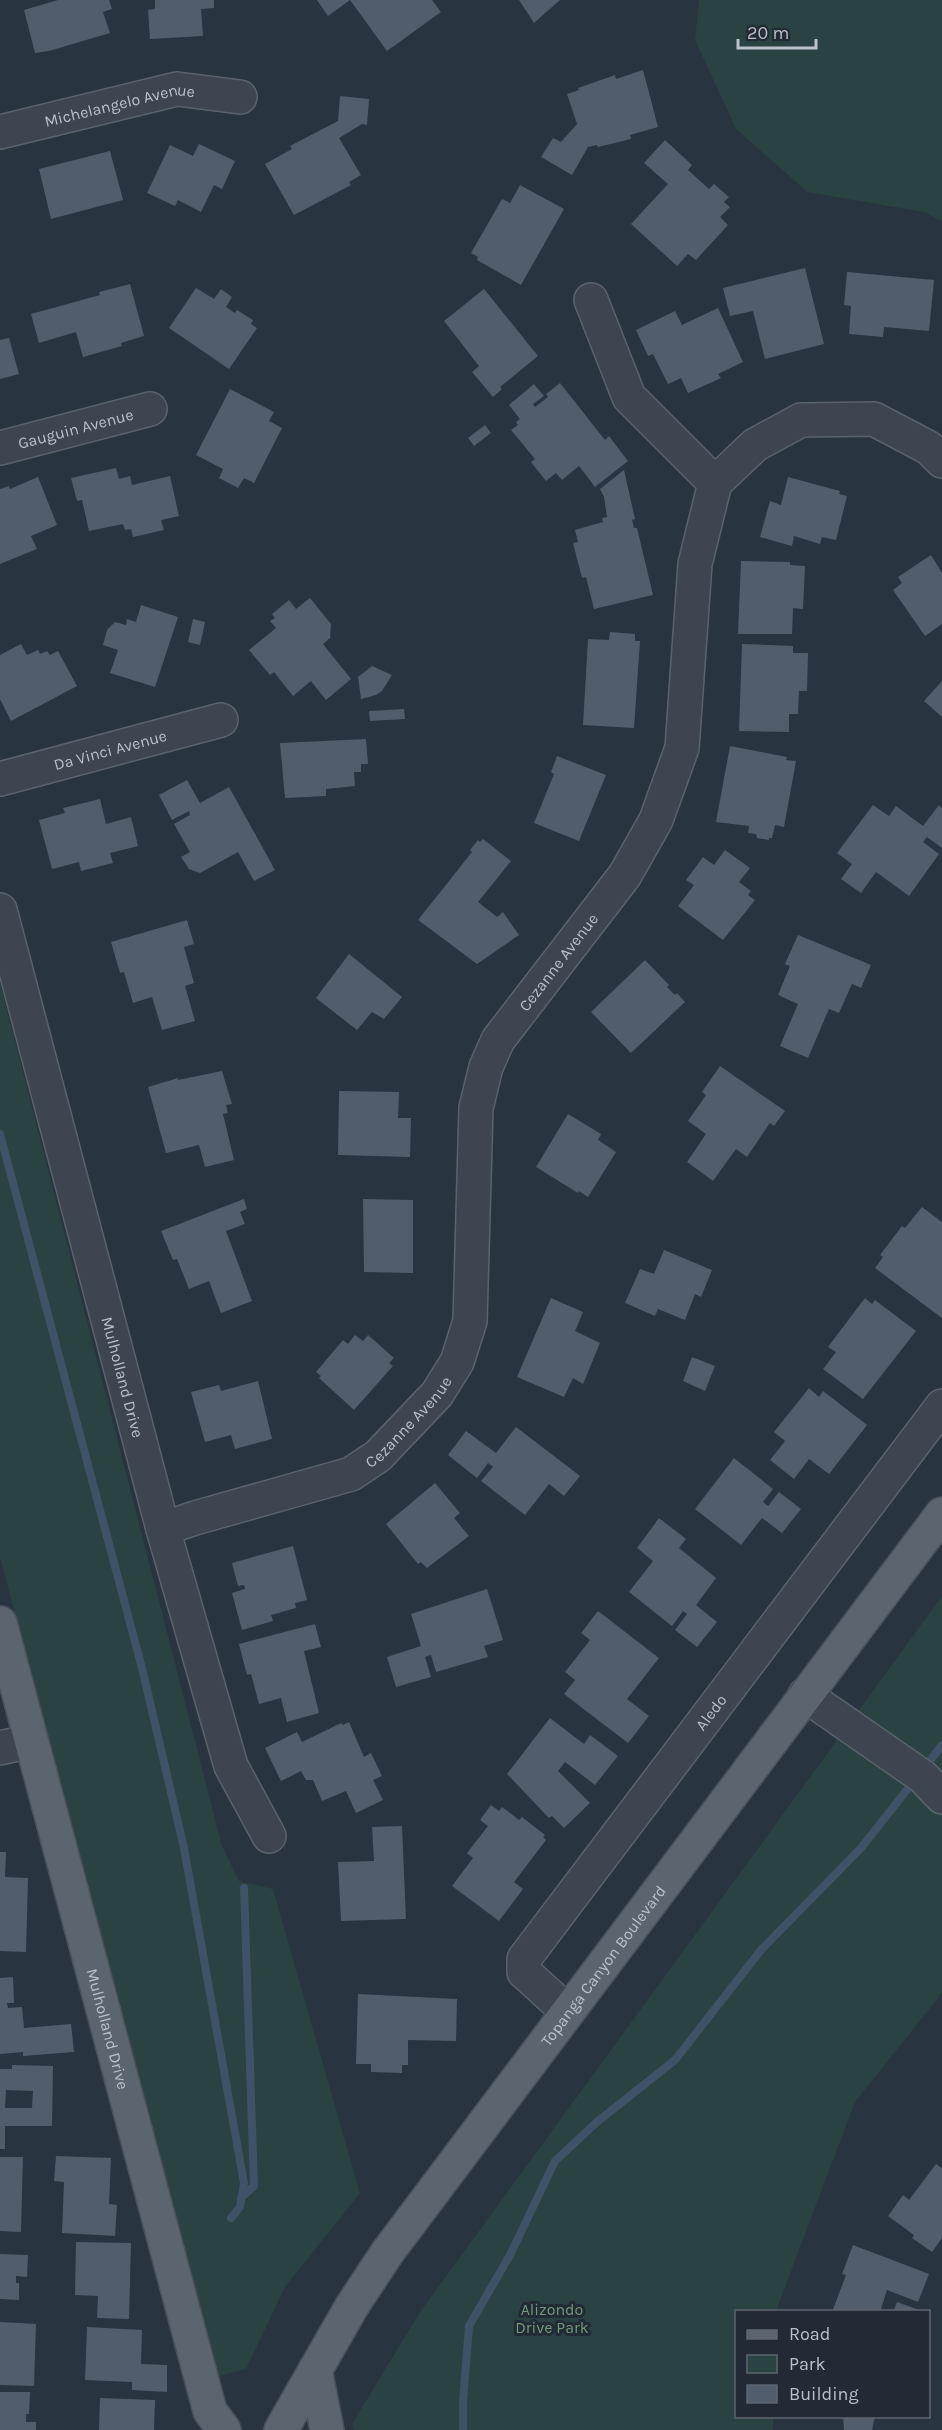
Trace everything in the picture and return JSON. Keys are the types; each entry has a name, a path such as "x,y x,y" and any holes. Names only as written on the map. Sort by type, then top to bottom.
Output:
{"main road":[{"name":"Topanga Canyon Boulevard","path":"282,2430 315,2370 387,2253 942,1514"},
{"name":"Mulholland Drive","path":"0,1623 210,2411 224,2430"},
{"path":"315,2370 327,2430"}],"street":[{"name":"Michelangelo Avenue","path":"0,132 177,89 240,97"},
{"path":"591,300 629,397 715,483 755,445 801,420 874,419 929,448 942,461"},
{"name":"Gauguin Avenue","path":"0,448 150,409"},
{"name":"Cezanne Avenue","path":"163,1529 351,1474 378,1456 409,1425 437,1394 457,1362 470,1321 476,1108 486,1067 498,1040 625,875 656,820 682,748 695,564 715,483"},
{"name":"Da Vinci Avenue","path":"0,778 221,720"},
{"name":"Mulholland Drive","path":"0,910 163,1529 231,1766 269,1836"},
{"name":"Aledo","path":"568,2012 524,1972 524,1959 942,1406"},
{"path":"806,1695 923,1777 942,1797"},
{"path":"0,1748 31,1741"}],"green space":[{"path":"699,0 942,0 942,221 924,212 807,192 736,129 695,40"},
{"path":"0,983 222,1846 239,1881 273,1889 360,2193 285,2287 246,2369 219,2376 0,1557"},
{"name":"Alizondo Drive Park","path":"942,1596 942,1993 855,2102 776,2310 735,2310 735,2418 773,2418 773,2430 355,2430 352,2424 420,2312"}],"building":[{"path":"58,0 109,0 112,9 103,12 110,33 35,53 24,10"},
{"path":"155,0 214,0 214,8 201,9 203,36 150,39 148,10 155,9"},
{"path":"317,0 350,0 328,16"},
{"path":"350,0 432,0 441,12 387,51"},
{"path":"519,0 560,0 534,23"},
{"path":"643,70 658,127 630,135 631,139 598,147 597,145 588,147 572,175 541,157 553,138 561,142 577,124 567,94 615,75 616,79"},
{"path":"340,96 369,99 367,125 362,124 339,138 361,175 349,182 351,185 294,215 265,164 292,149 290,146 338,121"},
{"path":"665,140 692,165 688,170 709,189 714,184 729,197 724,202 730,207 720,217 728,225 696,260 688,254 677,266 631,224 668,184 644,163"},
{"path":"199,144 235,161 222,189 214,185 201,212 178,200 175,206 147,193 170,145 193,156"},
{"path":"110,151 123,200 51,219 39,169"},
{"path":"520,185 564,209 521,285 477,260 478,257 471,253 502,199 510,203"},
{"path":"805,268 824,344 765,359 753,311 730,316 723,288"},
{"path":"847,272 934,280 929,331 884,327 883,337 849,334 851,306 844,305"},
{"path":"130,284 144,336 121,343 122,346 83,357 76,332 39,343 31,314 100,295 99,292"},
{"path":"196,288 214,299 221,289 232,297 226,307 235,313 237,310 253,320 251,324 257,328 229,369 169,328"},
{"path":"484,289 538,356 500,387 502,389 493,397 472,372 479,366 444,321"},
{"path":"718,308 743,362 718,374 721,378 688,393 681,378 668,384 653,354 648,356 636,330 675,311 682,325"},
{"path":"9,338 19,374 0,379 0,340"},
{"path":"560,383 605,440 609,436 628,461 595,487 579,466 562,480 556,473 546,481 531,462 535,459 511,430 518,425 516,422 520,419 509,405 534,384 544,396 533,404 535,407"},
{"path":"230,389 274,412 269,421 282,428 254,483 244,478 238,488 219,478 223,469 196,455"},
{"path":"485,425 491,433 474,446 468,438"},
{"path":"116,468 119,479 130,476 132,485 170,476 179,516 161,520 164,530 133,537 131,529 125,530 123,524 89,531 82,500 77,501 71,478"},
{"path":"624,470 635,519 632,520 634,528 637,528 653,595 594,609 586,577 582,578 573,543 578,542 575,530 603,522 602,518 607,517 604,497 600,489"},
{"path":"38,477 57,525 31,536 37,549 0,564 0,489 9,486 10,489"},
{"path":"788,477 840,491 839,494 847,496 836,540 822,537 820,544 794,536 792,546 760,537 770,501 781,505"},
{"path":"931,555 942,573 942,624 925,636 893,590 902,583 898,577"},
{"path":"741,561 790,562 790,565 805,566 803,609 793,608 792,634 738,634"},
{"path":"310,598 331,624 330,638 323,644 351,679 326,700 311,681 293,696 274,672 270,675 249,650 276,628 270,621 275,618 272,614 289,600 296,609"},
{"path":"141,605 178,617 155,687 110,673 118,650 103,645 107,630 115,622 126,625 127,619 136,622"},
{"path":"193,619 205,622 200,645 188,642"},
{"path":"610,632 635,634 635,641 640,641 634,728 583,725 588,639 609,640"},
{"path":"21,644 27,655 38,650 40,654 47,651 50,655 58,651 77,686 11,721 0,699 0,655"},
{"path":"742,644 793,646 793,653 808,653 807,691 799,691 798,714 789,714 789,732 739,731"},
{"path":"372,666 392,675 382,691 361,699 358,677"},
{"path":"942,681 942,717 924,701"},
{"path":"404,709 405,719 370,721 369,711"},
{"path":"366,739 368,764 361,764 361,772 354,772 355,786 326,789 326,796 285,798 280,743"},
{"path":"730,746 787,757 786,760 796,761 784,827 775,825 772,838 769,840 757,838 756,834 748,833 749,826 716,822"},
{"path":"557,756 606,775 579,841 534,823 554,774 551,772"},
{"path":"187,780 200,803 229,787 275,870 254,881 238,852 200,873 189,869 181,857 190,852 174,824 190,815 189,811 172,820 159,795"},
{"path":"100,799 106,824 131,817 138,846 110,853 113,863 81,871 79,862 52,869 39,820 65,813 63,808"},
{"path":"873,805 889,816 896,806 923,826 939,805 942,808 942,848 927,837 923,842 939,854 909,896 876,872 861,893 841,879 852,864 837,853"},
{"path":"483,839 511,861 478,902 497,917 503,912 519,935 477,964 418,920 472,852 470,850 478,840 480,842"},
{"path":"725,850 750,868 739,882 751,891 748,895 755,900 723,940 678,906 694,885 686,880 703,857 714,865"},
{"path":"187,920 194,944 184,947 194,983 185,986 195,1021 162,1030 152,997 133,1003 124,972 120,973 111,942"},
{"path":"798,935 871,965 861,988 852,984 839,1013 829,1009 808,1058 780,1046 798,1004 778,995 790,966 785,964"},
{"path":"349,954 402,997 384,1019 372,1012 357,1030 316,998"},
{"path":"645,960 669,985 667,987 685,1002 631,1053 591,1012"},
{"path":"720,1066 785,1111 774,1126 770,1123 747,1157 736,1149 713,1181 687,1162 706,1134 688,1121 706,1095 702,1092"},
{"path":"222,1071 232,1104 226,1105 228,1113 223,1114 234,1160 205,1167 199,1145 166,1153 148,1087 178,1078 178,1080"},
{"path":"339,1091 399,1092 398,1118 411,1118 410,1157 338,1155"},
{"path":"568,1114 601,1134 598,1140 616,1152 588,1197 536,1167"},
{"path":"244,1199 247,1209 240,1212 245,1224 226,1231 252,1301 221,1313 209,1281 189,1289 177,1259 173,1260 161,1231"},
{"path":"363,1199 413,1200 413,1273 364,1272"},
{"path":"922,1207 942,1222 942,1318 875,1268 883,1257 880,1255 902,1226 905,1228"},
{"path":"664,1250 712,1270 701,1297 695,1294 685,1320 658,1309 655,1316 625,1303 640,1269 654,1274"},
{"path":"551,1298 583,1312 575,1331 600,1343 583,1384 573,1378 564,1397 517,1377"},
{"path":"865,1298 872,1304 875,1300 916,1331 863,1399 823,1369 836,1352 828,1347"},
{"path":"355,1335 363,1341 368,1335 394,1358 389,1363 393,1366 354,1410 319,1378 321,1376 316,1372 343,1340 348,1344"},
{"path":"692,1357 715,1366 705,1391 683,1381"},
{"path":"258,1381 272,1439 235,1449 231,1435 205,1442 191,1392 219,1385 221,1391"},
{"path":"809,1388 819,1397 823,1391 867,1425 829,1474 809,1459 794,1479 770,1460 785,1441 774,1432"},
{"path":"516,1427 580,1476 564,1496 549,1484 525,1515 481,1481 493,1467 488,1463 477,1478 448,1455 466,1431 496,1453"},
{"path":"734,1458 773,1489 763,1502 768,1506 779,1492 801,1509 782,1533 762,1518 741,1545 695,1509"},
{"path":"435,1483 460,1513 454,1518 469,1536 427,1568 421,1562 418,1564 386,1524"},
{"path":"659,1518 686,1539 679,1548 716,1578 696,1605 717,1622 697,1647 675,1630 687,1614 683,1611 672,1626 629,1592 653,1561 637,1548"},
{"path":"293,1546 307,1600 295,1603 296,1608 271,1615 273,1621 242,1630 232,1593 245,1589 244,1585 238,1586 232,1563"},
{"path":"487,1589 503,1640 484,1646 488,1657 436,1672 431,1655 425,1657 431,1677 396,1687 387,1657 421,1646 411,1614"},
{"path":"598,1611 659,1658 627,1699 649,1716 628,1743 564,1694 575,1680 565,1672 590,1640 581,1633"},
{"path":"315,1624 321,1647 304,1651 319,1713 287,1722 281,1698 259,1704 251,1674 247,1675 239,1644"},
{"path":"550,1718 584,1744 590,1735 618,1756 595,1785 565,1762 558,1771 590,1803 564,1828 552,1816 549,1818 507,1774"},
{"path":"349,1722 364,1757 371,1753 382,1776 373,1780 383,1800 356,1813 346,1791 322,1801 313,1780 306,1780 301,1771 281,1781 265,1748 297,1732 302,1742 341,1723 343,1725"},
{"path":"491,1805 499,1811 502,1807 519,1820 522,1817 545,1835 543,1837 546,1840 514,1882 523,1889 499,1921 452,1886 473,1858 467,1853 488,1826 480,1820"},
{"path":"402,1826 406,1919 341,1921 338,1862 374,1861 372,1827"},
{"path":"0,1852 6,1852 5,1877 28,1878 26,1952 0,1951"},
{"path":"13,1977 14,2003 7,2003 8,2008 22,2007 24,2028 71,2024 74,2052 23,2056 23,2052 0,2054 0,1978"},
{"path":"358,1994 457,1999 456,2041 408,2040 408,2065 402,2065 402,2073 371,2072 371,2064 356,2064"},
{"path":"12,2065 53,2066 52,2126 5,2126 5,2149 0,2149 0,2069 12,2069","holes":["6,2090 33,2091 32,2108 5,2108"]},
{"path":"56,2156 111,2158 109,2204 117,2205 115,2236 62,2233 64,2182 54,2181"},
{"path":"0,2157 23,2157 21,2232 0,2231"},
{"path":"936,2164 942,2168 942,2238 932,2252 912,2238 914,2235 888,2216 903,2195 909,2200"},
{"path":"76,2242 131,2243 129,2319 97,2318 98,2296 75,2295"},
{"path":"853,2245 929,2274 918,2302 887,2290 881,2310 833,2310 846,2275 842,2274"},
{"path":"0,2254 28,2255 27,2277 16,2276 16,2283 19,2283 19,2300 0,2299"},
{"path":"897,2302 919,2310 894,2310"},
{"path":"0,2322 36,2324 34,2386 0,2385"},
{"path":"87,2327 142,2330 141,2364 167,2365 167,2392 132,2390 132,2382 85,2380"},
{"path":"0,2392 30,2392 29,2414 26,2414 26,2422 36,2422 36,2430 0,2430"},
{"path":"100,2398 155,2400 154,2430 99,2430"},
{"path":"843,2418 875,2418 872,2430 844,2430"}],"waterway":[{"path":"0,1134 142,1668 184,1848 244,2183 240,2207 231,2218"},
{"path":"925,1767 942,1745"},
{"path":"463,2430 469,2326 510,2255 555,2161 597,2122 675,2060 761,1950 861,1848 914,1781"},
{"path":"241,2198 254,2186 244,1888"}]}
